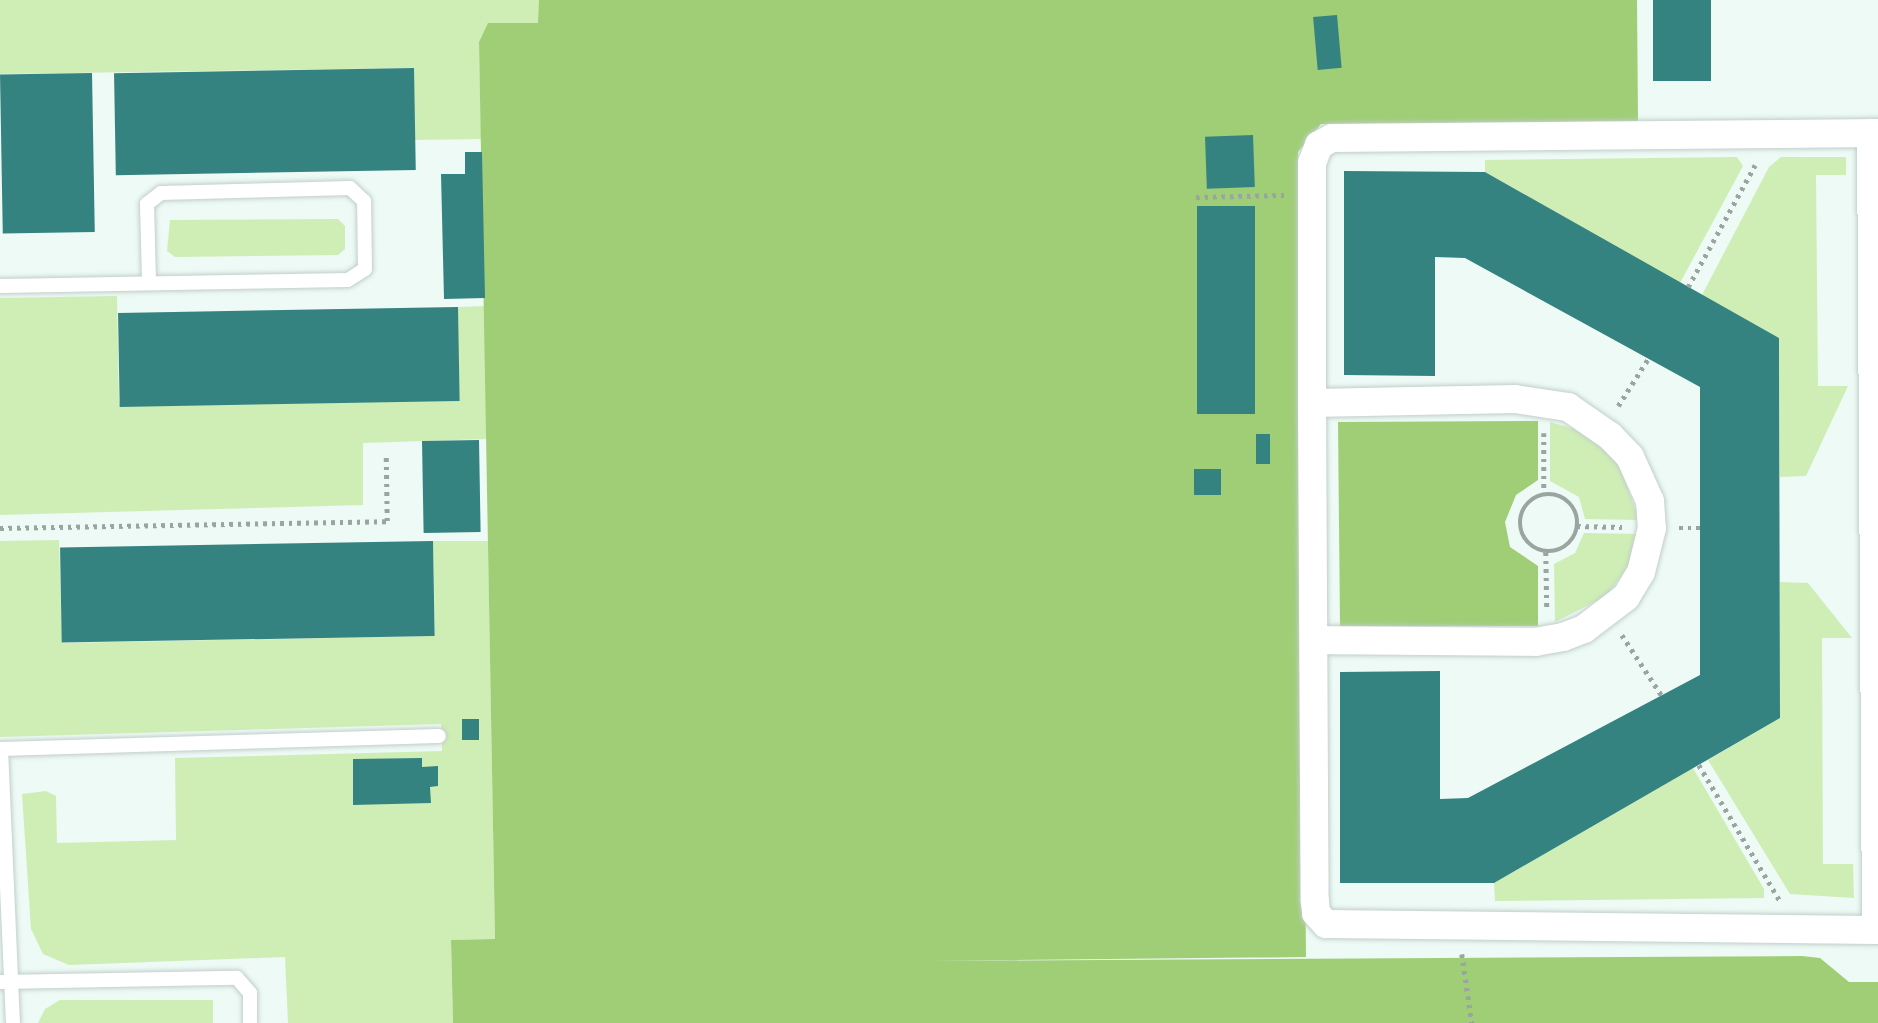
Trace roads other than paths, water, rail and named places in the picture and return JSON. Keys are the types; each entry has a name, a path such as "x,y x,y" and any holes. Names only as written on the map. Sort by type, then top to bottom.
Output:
{"street":[{"path":"1875,133 1877,930 1326,924 1316,913 1315,901 1317,640 1312,403 1313,195 1319,145 1332,138 1875,133"},
{"path":"1312,403 1544,402 1568,407 1603,430 1642,477 1652,528 1641,572 1608,614 1584,629 1548,639 1317,640"}],"lane":[{"path":"0,286 360,277 366,269 364,201 350,188 161,193 147,204 149,281"},
{"path":"13,1023 6,982 1,749 439,736"},
{"path":"6,982 237,978 250,993 250,1023"}]}
